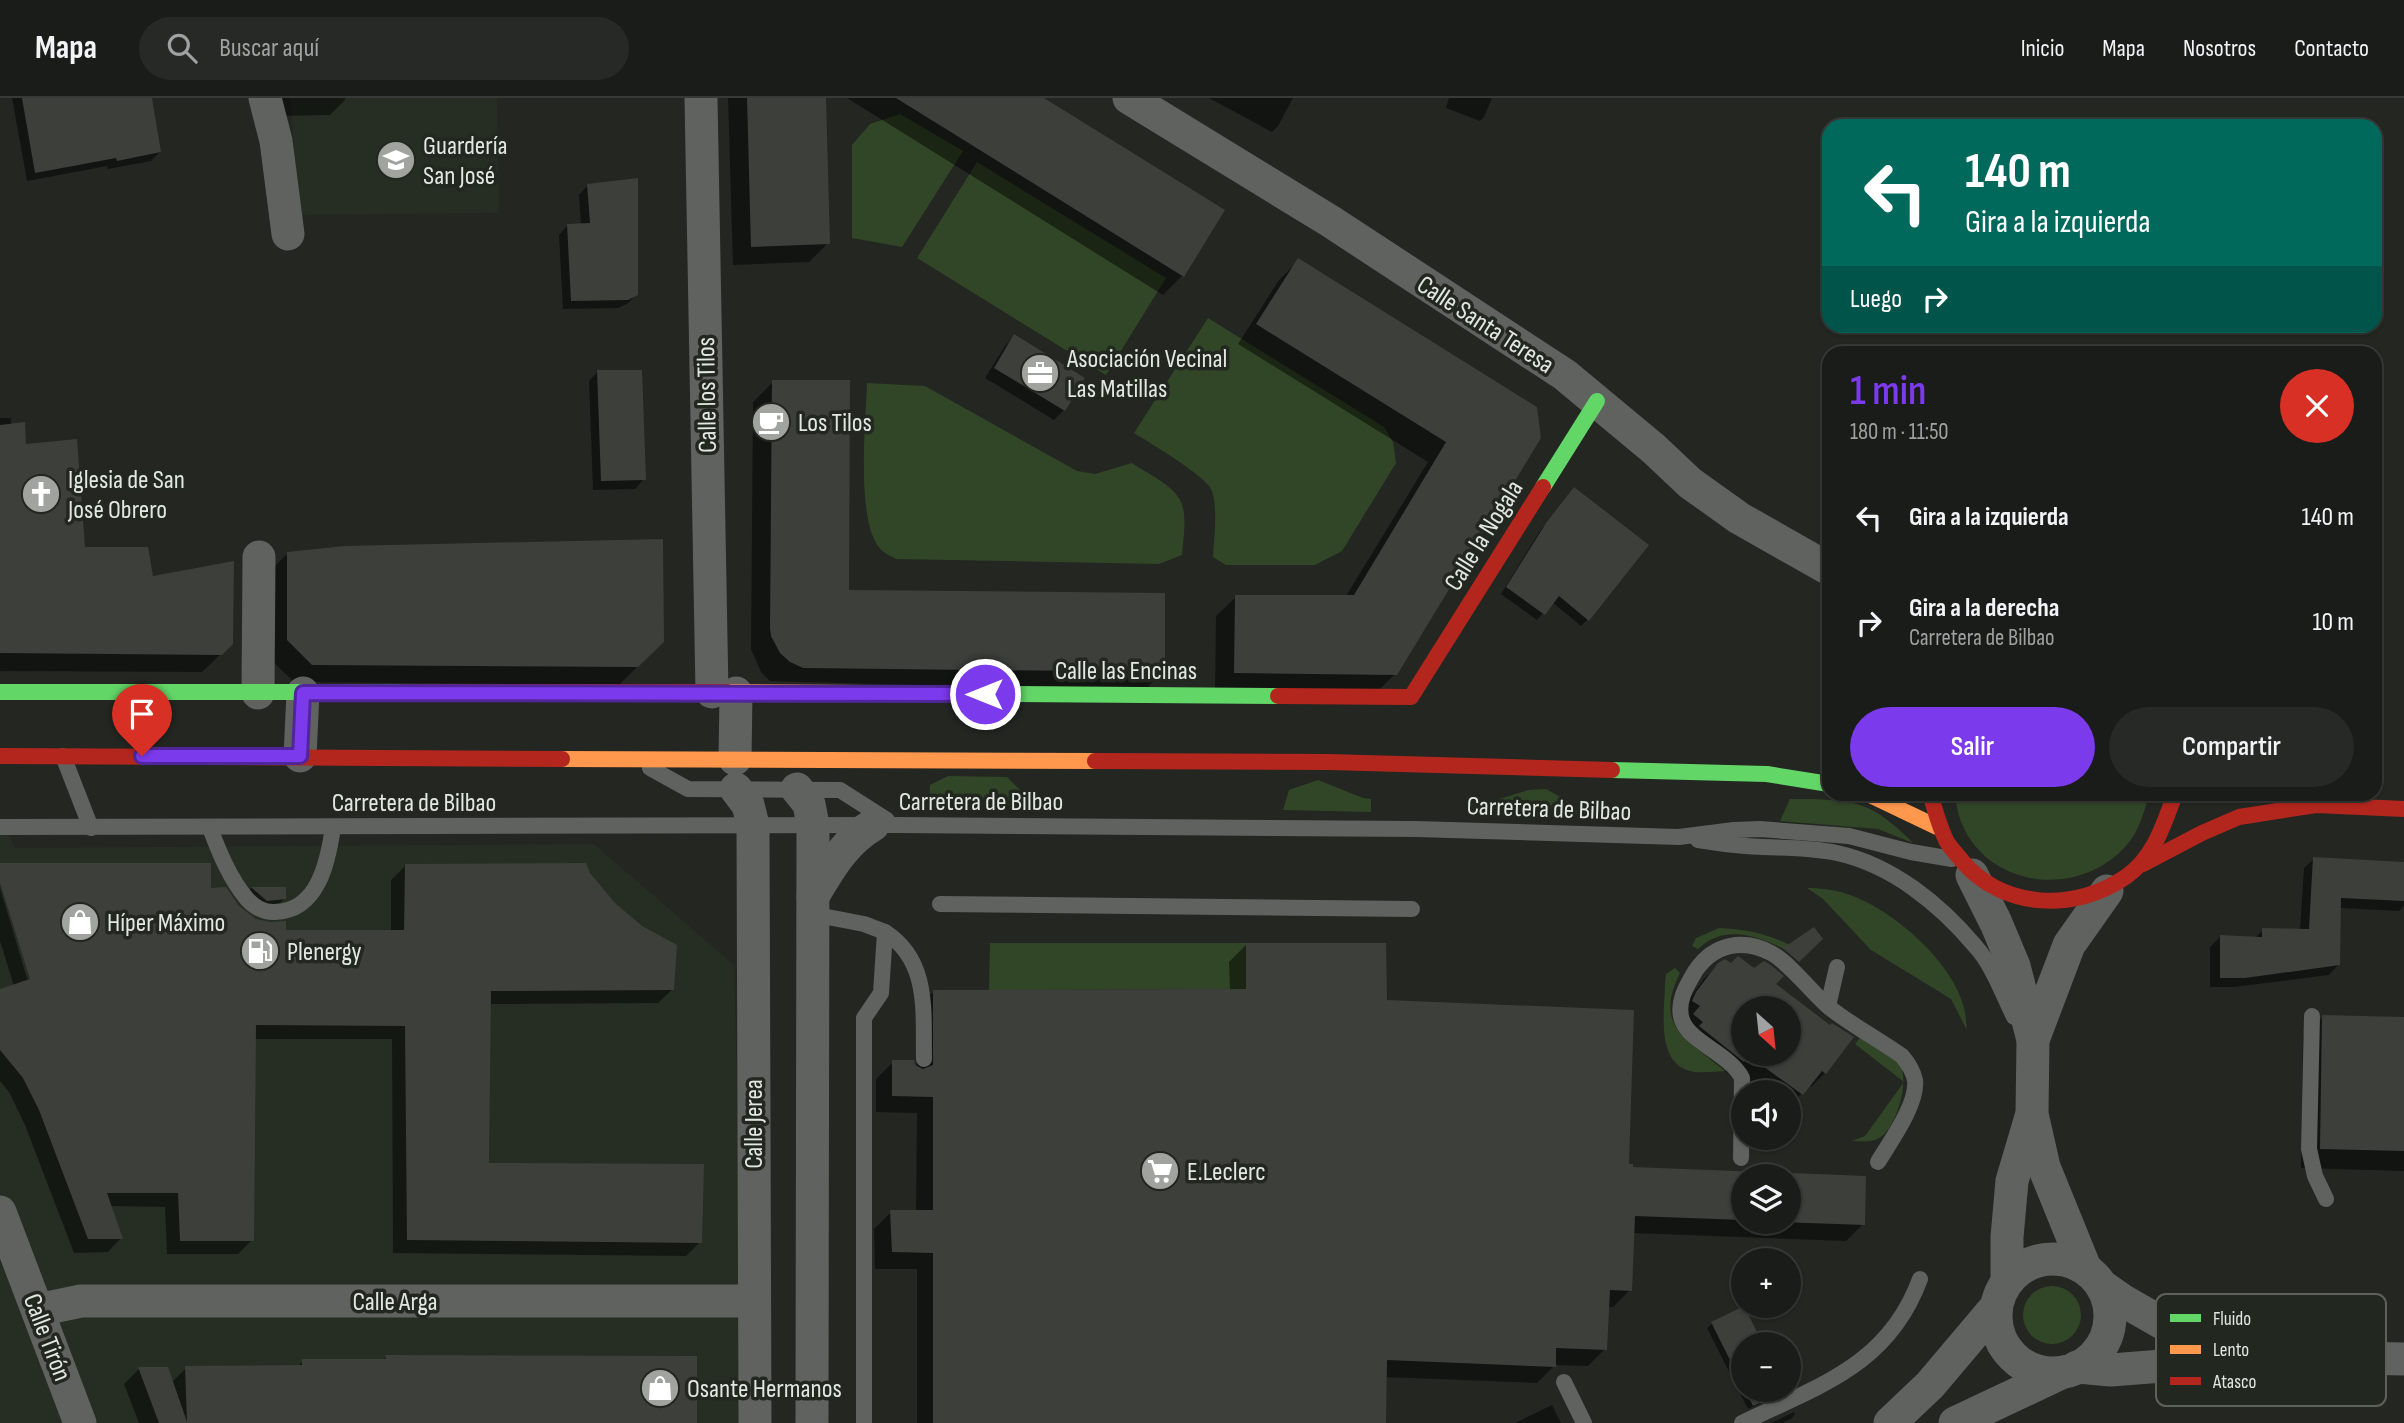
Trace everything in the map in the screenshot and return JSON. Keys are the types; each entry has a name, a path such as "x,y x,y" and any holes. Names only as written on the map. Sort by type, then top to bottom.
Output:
{"main road":[{"name":"Calle la Nogala","path":"1411,697 1597,401"},
{"name":"Calle las Encinas","path":"0,692 1411,697"},
{"name":"Carretera de Bilbao","path":"0,756 633,758 735,774 1329,762 1768,774"},
{"path":"1768,774 1804,765"},
{"path":"1768,774 1822,783"},
{"path":"1884,801 1920,822 1937,827"},
{"path":"1931,801 1937,827 1965,868 1992,888 2014,898 2037,903 2085,900 2107,891 2142,865 2239,817 2316,805 2404,809"},
{"path":"2142,865 2164,832 2174,801"},
{"path":"2303,801 2316,805"}],"street":[{"path":"265,98 276,141 288,234"},
{"name":"Calle los Tilos","path":"701,98 724,693 735,774"},
{"name":"Calle Santa Teresa","path":"1129,98 1318,214 1565,375 1690,482 1740,517 1822,565"},
{"path":"258,693 259,557"},
{"path":"300,756 303,693"},
{"path":"735,774 753,825"},
{"path":"797,789 809,804 813,825 812,1423"},
{"name":"Calle Jerea","path":"753,825 755,1423"},
{"path":"812,905 839,854 858,834 884,825"},
{"path":"1955,1423 2093,1356 2104,1341 2109,1322 2109,1303 2093,1277 2044,1167 2032,1114 2033,1051 2014,966 1996,923 1965,868"},
{"path":"2033,1051 2069,945 2107,891"},
{"path":"2032,1114 2012,1181 2002,1294 1996,1325 2002,1342 2012,1357 2028,1367 2045,1372 2156,1366"},
{"name":"Calle Tirón","path":"0,1212 80,1423"},
{"path":"1890,1423 1930,1385 2020,1268 2035,1261 2052,1258 2069,1261 2156,1319"},
{"name":"Calle Arga","path":"38,1310 81,1301 754,1301"},
{"path":"2386,1359 2404,1359"}],"lane":[{"path":"63,756 91,828"},
{"path":"633,758 688,789 735,774 797,789 840,790 884,825"},
{"name":"Carretera de Bilbao","path":"0,827 884,825 1416,829 1679,836 1734,830 1849,836 1965,868"},
{"path":"210,828 220,855 239,887 249,901 266,913 286,912 306,902 318,883 329,854 333,827"},
{"path":"1679,836 1736,846 1785,847 1836,853 1868,863 1904,881 1933,903 1978,948 2033,1051"},
{"path":"940,904 1412,909"},
{"path":"812,905 886,932 909,952 918,971 922,995 924,1059"},
{"path":"864,1423 864,1018 881,993 886,932"},
{"path":"1741,1158 1742,1078 1736,1067 1686,1029 1680,1014 1680,1002 1686,985 1710,954 1734,944 1748,945 1773,954 1828,1006 1902,1056 1911,1068 1915,1082 1910,1107 1878,1162"},
{"path":"1828,1006 1837,967"},
{"path":"2312,1016 2309,1149 2315,1176 2326,1199"},
{"path":"1742,1423 1853,1367 1888,1337 1901,1319 1920,1279"},
{"path":"1564,1382 1584,1423"}],"shaded area":[{"name":"Guardería San José","path":"291,98 497,98 499,213 297,215"},
{"path":"0,817 15,848 594,844 734,965 746,1423 0,1423"}],"green space":[{"path":"900,114 963,151 902,247 852,238 852,145 870,124"},
{"path":"977,162 1166,278 1106,375 917,258"},
{"path":"1208,318 1384,427 1393,442 1396,463 1342,551 1315,565 1226,565 1213,557 1215,507 1212,491 1200,477 1178,460 1134,433"},
{"path":"867,383 925,386 1077,471 1095,474 1132,463 1165,484 1180,500 1184,520 1182,555 1159,564 891,557 878,546 871,532 867,513 864,468"},
{"path":"948,776 1007,777 1036,806 940,805 929,800 930,785"},
{"path":"1318,780 1371,799 1371,812 1283,810 1289,790"},
{"path":"1546,789 1566,800 1581,814 1486,812 1487,803 1528,790"},
{"path":"1790,799 1850,802 1874,811 1913,843 1878,829 1780,821"},
{"path":"1956,801 2147,801 2136,832 2121,851 2101,866 2078,876 2054,880 2029,878 2007,870 1987,857 1970,839 1959,816"},
{"path":"1807,888 1840,892 1867,902 1919,940 1948,973 1958,991 1965,1011 1967,1030 1951,999 1871,950 1823,899"},
{"path":"1719,928 1771,937 1788,944 1791,953 1756,938 1732,934 1720,936 1698,949 1692,946 1696,938"},
{"path":"990,943 1246,943 1246,989 989,990"},
{"path":"1675,968 1680,973 1672,992 1670,1008 1673,1021 1689,1042 1728,1071 1695,1072 1682,1068 1673,1060 1667,1049 1664,1022 1666,974"},
{"path":"1860,1038 1897,1060 1903,1073 1903,1081 1855,1044"},
{"path":"1903,1083 1900,1105 1885,1133 1873,1141 1852,1141 1865,1136"},
{"path":"2052,1286 2063,1288 2076,1299 2081,1315 2079,1326 2068,1339 2052,1344 2041,1342 2028,1331 2023,1315 2025,1304 2036,1291"}],"building":[{"path":"22,98 152,98 161,152 35,173"},
{"path":"747,98 826,98 830,244 751,247"},
{"path":"896,98 1044,98 1225,210 1184,277"},
{"path":"638,178 638,295 628,300 571,301 567,224 590,223 587,184"},
{"path":"1298,258 1537,407 1541,438 1397,675 1234,673 1235,595 1354,595 1446,442 1256,324"},
{"name":"Asociación Vecinal Las Matillas","path":"1014,334 1085,378 1065,411 994,368"},
{"path":"597,370 642,370 646,480 601,481"},
{"path":"772,380 850,380 849,590 1165,593 1165,672 803,668 790,662 780,653 770,628"},
{"path":"25,422 26,444 77,439 85,547 148,547 153,576 234,561 233,644 222,655 0,653 0,425"},
{"path":"1574,487 1649,545 1589,621 1559,596 1545,615 1506,587 1546,523"},
{"path":"663,539 664,642 638,667 312,665 287,640 287,552 345,546"},
{"path":"2313,857 2404,862 2404,901 2341,898 2340,965 2245,978 2220,978 2220,935 2262,937 2262,928 2309,929"},
{"path":"0,863 211,863 211,888 226,887 239,906 256,919 286,921 286,930 404,930 405,864 586,863 590,873 615,903 642,926 677,945 674,990 491,991 489,1163 704,1164 702,1243 407,1240 405,1026 256,1025 254,1241 180,1241 178,1193 107,1193 123,1239 88,1239 39,1110 23,1078 0,1050 0,989 30,979 0,883"},
{"path":"251,887 286,887 286,899 267,901"},
{"path":"1814,927 1823,939 1799,962 1783,948"},
{"name":"E.Leclerc","path":"1246,943 1386,943 1387,1000 1634,1010 1629,1164 1633,1164 1633,1167 1731,1171 1731,1220 1635,1216 1632,1291 1610,1290 1607,1350 1556,1348 1556,1367 1387,1360 1386,1423 933,1423 933,1253 892,1252 890,1210 933,1210 933,1097 892,1096 892,1060 914,1060 915,1065 923,1069 933,1065 933,990 1246,989"},
{"path":"1738,956 1754,968 1764,961 1784,976 1776,984 1792,996 1731,996 1731,1052 1699,1026 1703,1022 1693,1014 1700,1006 1692,1001 1718,963 1725,959 1731,963"},
{"path":"1801,1003 1830,1025 1832,1023 1854,1037 1826,1074 1822,1071 1803,1095 1801,1080 1782,1080 1763,1066 1801,1066"},
{"path":"2322,1015 2404,1017 2404,1151 2320,1149"},
{"name":"E.Leclerc","path":"1801,1173 1866,1176 1865,1225 1801,1223"},
{"path":"1731,1312 1731,1318 1750,1318 1757,1332 1731,1332 1731,1362 1711,1322"},
{"path":"385,1355 697,1356 697,1423 159,1423 138,1367 168,1367 187,1422 185,1366 302,1365 302,1359 386,1359"}],"traffic: fast":[{"path":"1543,487 1597,401"},
{"path":"0,692 403,692"},
{"path":"1002,694 1278,696"},
{"path":"1612,770 1767,774 1822,783"}],"traffic: slow":[{"path":"727,692 1002,694"},
{"path":"562,759 1095,761"},
{"path":"1883,801 1937,827"}],"traffic: jam":[{"path":"1278,696 1411,697 1543,487"},
{"path":"403,692 727,692"},
{"path":"0,756 562,759"},
{"path":"1095,761 1329,762 1612,770"},
{"path":"1932,801 1946,840 1979,877 1998,889 2019,897 2041,900 2086,896 2127,876 2151,850 2172,801"},
{"path":"2143,864 2239,817 2316,805 2404,809"}],"place":[{"name":"Guardería San José","path":"396,160"},
{"name":"Asociación Vecinal Las Matillas","path":"1040,373"},
{"name":"Los Tilos","path":"771,422"},
{"name":"Iglesia de San José Obrero","path":"41,494"},
{"name":"Híper Máximo","path":"80,922"},
{"name":"Plenergy","path":"260,951"},
{"name":"E.Leclerc","path":"1160,1171"},
{"name":"Osante Hermanos","path":"660,1388"}],"route":[{"path":"142,756 300,756 303,693 985,694"}]}
